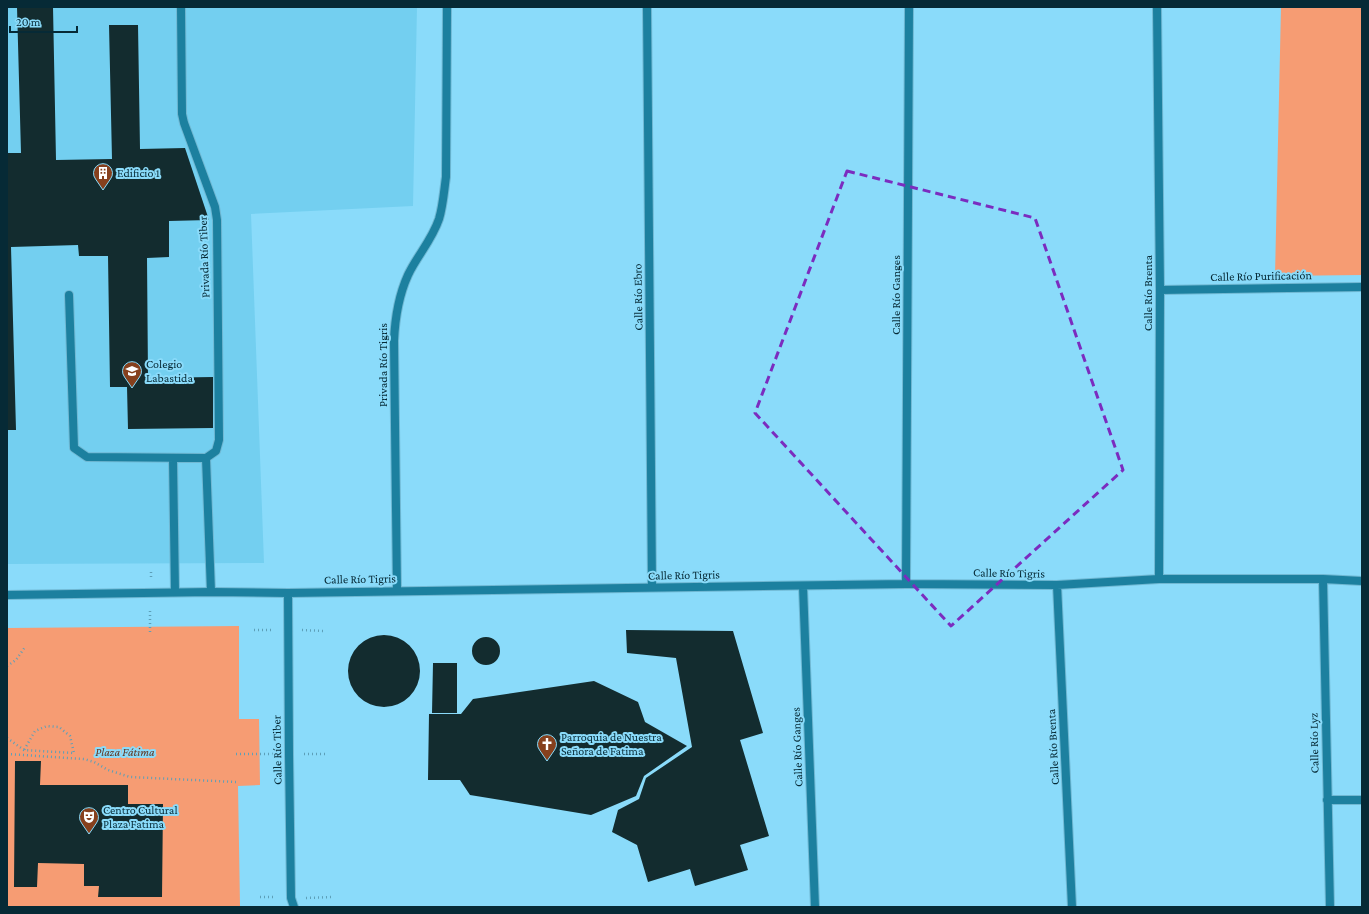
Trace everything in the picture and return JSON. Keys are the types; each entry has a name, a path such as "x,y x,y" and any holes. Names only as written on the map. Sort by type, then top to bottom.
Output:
{"street":[{"name":"Privada Río Tiber","path":"181,7 182,114 215,207 217,220 219,440 216,451 206,458"},
{"name":"Privada Río Tigris","path":"397,591 394,341 396,314 400,295 408,274 432,236 439,218 443,199 446,177 447,7"},
{"name":"Calle Río Ebro","path":"647,7 652,587"},
{"name":"Calle Río Ganges","path":"906,584 909,7"},
{"name":"Calle Río Brenta","path":"1158,7 1160,579"},
{"name":"Calle Río Purificación","path":"1160,290 1362,287"},
{"path":"69,295 74,448 87,457 206,458 211,592"},
{"path":"173,458 175,592"},
{"name":"Calle Río Tigris","path":"7,595 906,584 1057,585 1160,579 1322,579 1362,581"},
{"name":"Calle Río Lyz","path":"1322,579 1330,907"},
{"name":"Calle Río Brenta","path":"1057,585 1072,907"},
{"name":"Calle Río Ganges","path":"803,586 815,907"},
{"name":"Calle Río Tiber","path":"288,592 289,762 292,898 294,907"},
{"path":"1327,800 1362,800"}],"path":[{"path":"7,666 16,660 25,647"},
{"path":"7,738 24,750 74,753 70,736 59,727 47,726 35,731 24,750"},
{"path":"7,754 84,759 94,762 108,770 130,777 236,782"}],"highlighted area":[{"path":"847,171 1035,218 1123,470 951,626 755,413"}],"shaded area":[{"name":"Colegio Labastida","path":"7,7 417,7 413,206 251,214 264,563 7,564"}],"green space":[{"path":"1281,7 1362,7 1362,275 1275,276"},
{"name":"Plaza Fátima","path":"239,626 239,719 259,719 260,785 238,786 240,906 7,906 7,628"}],"building":[{"name":"Edificio 1","path":"17,7 53,7 56,160 112,159 109,25 138,25 140,149 185,148 209,220 169,221 169,257 147,258 148,378 213,377 213,428 128,429 127,387 110,387 108,256 79,256 78,245 11,247 16,430 7,430 7,153 21,153"},
{"path":"626,630 733,631 763,733 740,740 769,836 740,845 748,870 695,886 690,869 648,882 637,845 612,832 618,810 639,799 646,778 692,747 676,658 627,653"},
{"path":"384,635 404,641 414,651 420,671 414,691 404,701 384,707 364,701 354,691 348,671 354,651 364,641"},
{"path":"486,637 496,641 500,651 496,661 486,665 476,661 472,651 476,641"},
{"path":"433,663 457,663 457,713 432,713"},
{"name":"Parroquia de Nuestra Señora de Fatima","path":"594,681 638,702 645,722 687,746 644,776 636,796 591,815 470,795 460,780 428,780 429,714 461,714 473,699"},
{"name":"Centro Cultural Plaza Fatima","path":"15,761 41,761 40,785 128,785 128,804 163,804 162,897 98,897 99,886 84,886 84,864 38,863 37,887 14,887"}],"place":[{"name":"Edificio 1","path":"103,190"},
{"name":"Colegio Labastida","path":"132,388"},
{"name":"Parroquia de Nuestra Señora de Fatima","path":"547,761"},
{"name":"Centro Cultural Plaza Fatima","path":"89,834"}]}
